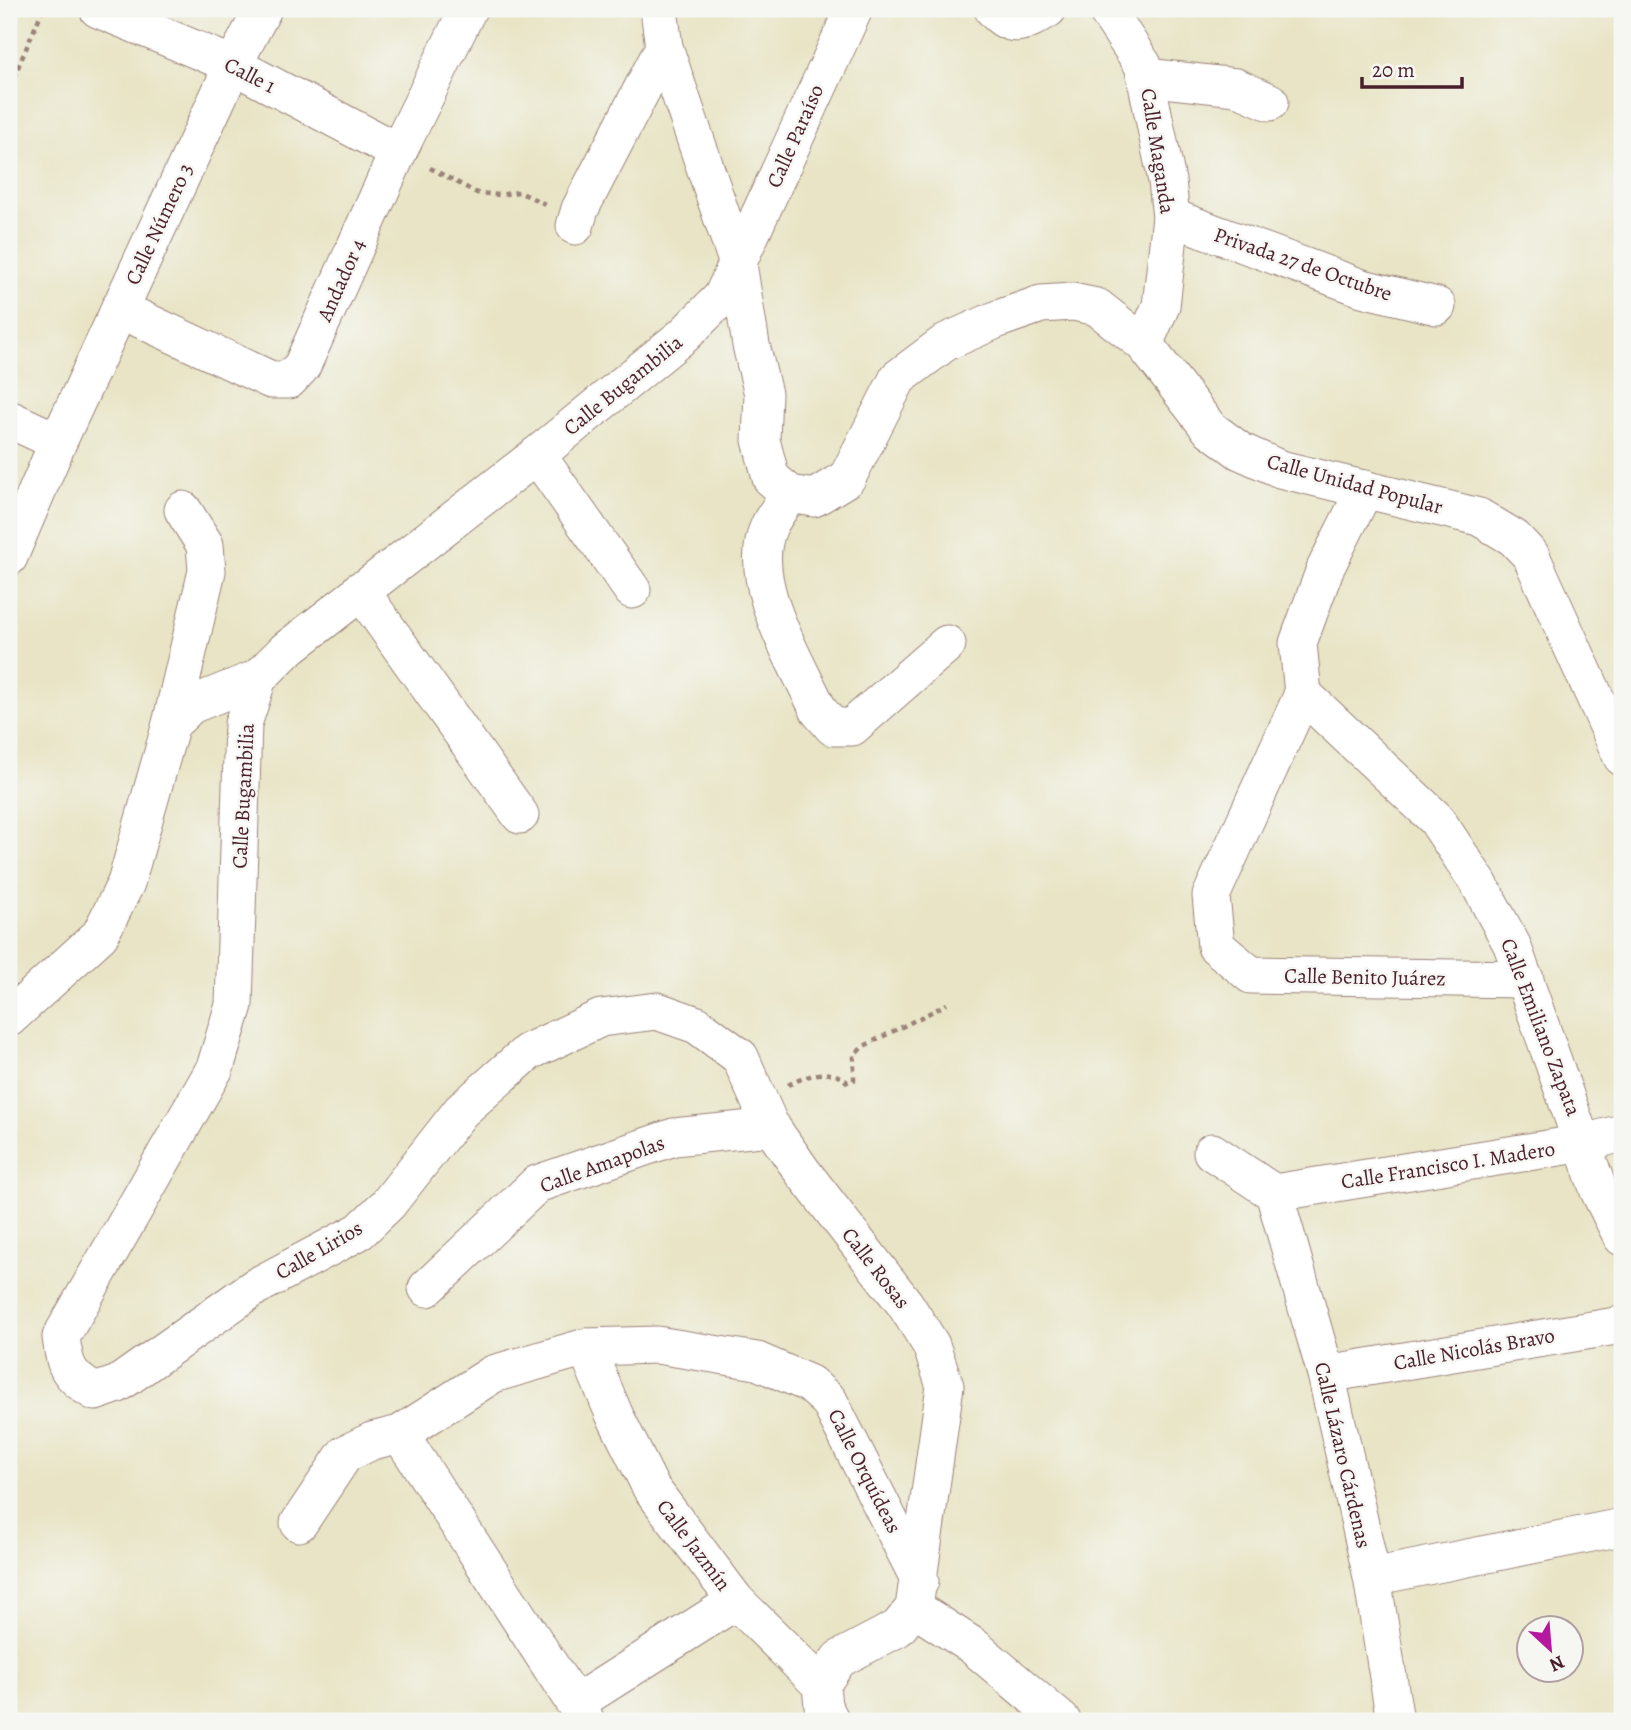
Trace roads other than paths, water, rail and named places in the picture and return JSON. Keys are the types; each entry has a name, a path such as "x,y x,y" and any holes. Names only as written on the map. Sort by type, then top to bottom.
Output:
{"street":[{"name":"Calle 1","path":"98,9 233,65 398,152"},
{"name":"Calle Número 3","path":"9,557 119,309 262,9"},
{"name":"Andador 4","path":"119,309 271,380 289,380 302,366 398,152 468,9"},
{"path":"659,9 663,47 738,264 751,345 764,394 761,440 771,478 790,494 768,527 762,564 766,595 819,711 833,727 852,727 947,644"},
{"name":"Calle Paraíso","path":"738,264 854,9"},
{"path":"993,9 1007,23 1021,25 1048,9"},
{"name":"Calle Maganda","path":"1106,9 1143,65 1171,218 1161,306 1144,344"},
{"path":"575,226 580,209 663,47"},
{"path":"1146,77 1236,87 1270,102"},
{"name":"Privada 27 de Octubre","path":"1171,218 1362,288 1437,306"},
{"name":"Calle Bugambilia","path":"74,1379 64,1361 61,1337 215,1068 234,1005 243,724 258,678 286,650 360,590 537,455 684,335 722,297 738,264"},
{"name":"Calle Unidad Popular","path":"790,494 814,498 847,478 898,377 946,342 1041,304 1073,302 1097,307 1144,344 1209,428 1240,451 1280,469 1479,517 1514,538 1531,556 1622,757"},
{"path":"9,419 58,442"},
{"path":"537,455 632,590"},
{"path":"1303,694 1298,643 1325,569 1365,489"},
{"path":"9,1018 100,935 126,883 171,724 207,571 205,545 183,510"},
{"path":"360,590 520,815"},
{"path":"171,724 191,705 258,678"},
{"name":"Calle Benito Juárez","path":"1303,694 1211,895 1216,946 1251,975 1525,979"},
{"name":"Calle Emiliano Zapata","path":"1303,694 1436,819 1479,884 1513,945 1599,1191 1622,1237"},
{"name":"Calle Rosas","path":"528,1052 601,1018 657,1011 697,1025 740,1057 766,1113 802,1171 905,1304 931,1345 945,1386 917,1595"},
{"name":"Calle Lirios","path":"74,1379 95,1392 118,1384 255,1287 360,1231 388,1204 461,1111 528,1052"},
{"name":"Calle Amapolas","path":"427,1288 537,1184 674,1138 766,1113"},
{"name":"Calle Francisco I. Madero","path":"1273,1193 1584,1143 1622,1133"},
{"path":"1212,1152 1273,1193"},
{"name":"Calle Lázaro Cárdenas","path":"1273,1193 1326,1374 1372,1577 1395,1721"},
{"name":"Calle Nicolás Bravo","path":"1326,1374 1622,1325"},
{"name":"Calle Orquídeas","path":"400,1434 493,1374 586,1347 657,1345 757,1362 810,1384 829,1401 917,1595"},
{"name":"Calle Jazmín","path":"586,1347 614,1414 651,1488 736,1601 821,1685"},
{"path":"299,1523 345,1454 372,1441 400,1434 581,1712 736,1601"},
{"path":"1372,1577 1622,1527"},
{"path":"831,1721 823,1706 821,1685 839,1659 898,1628 917,1595 1062,1721"}]}
